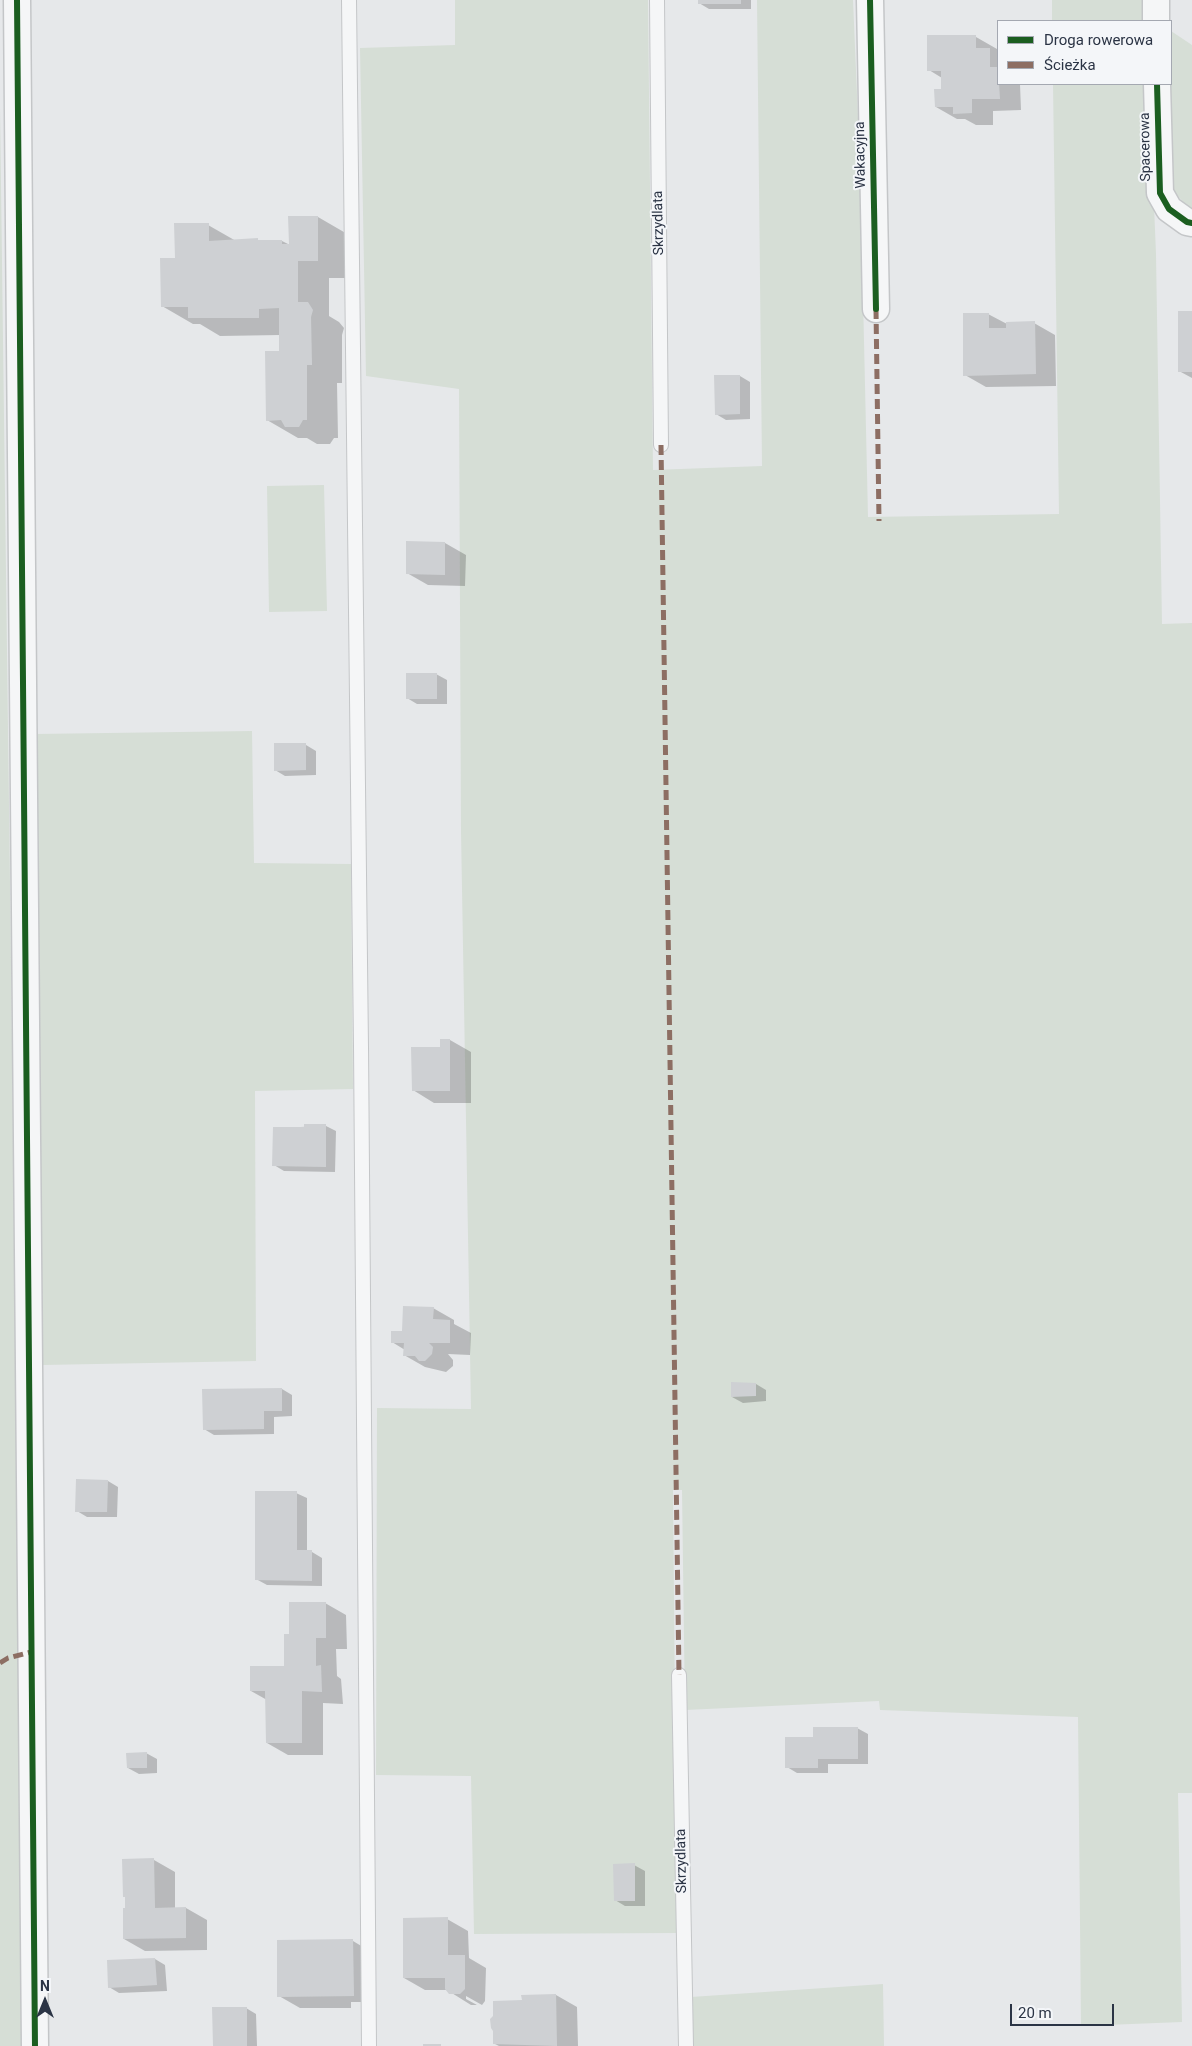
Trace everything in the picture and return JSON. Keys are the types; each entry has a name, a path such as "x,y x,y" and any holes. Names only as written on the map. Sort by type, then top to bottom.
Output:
{"street":[{"path":"17,0 35,2046"},
{"name":"Wakacyjna","path":"870,0 876,308"},
{"path":"1156,0 1156,20"},
{"name":"Spacerowa","path":"1157,85 1160,193 1169,209 1187,222 1192,223"}],"lane":[{"path":"350,0 369,2046"},
{"name":"Skrzydlata","path":"657,0 661,445"},
{"name":"Skrzydlata","path":"679,1675 686,2046"}],"shaded area":[{"path":"455,0 648,0 653,470 762,466 757,0 853,0 860,165 868,517 1059,514 1053,85 1149,85 1156,254 1162,624 1192,623 1192,1793 1178,1793 1182,2022 1081,2026 1078,1717 880,1710 879,1701 685,1710 682,1490 673,1490 677,1933 474,1934 471,1776 376,1775 377,1408 471,1409 461,831 459,389 366,376 360,48 455,45"},
{"path":"1052,0 1145,0 1146,20 1052,20"},
{"path":"1172,32 1192,45 1192,212 1169,186 1167,85 1172,85"},
{"path":"0,107 25,2046 0,2046"},
{"path":"324,485 327,611 269,612 267,486"},
{"path":"252,731 254,863 351,864 353,1089 255,1091 256,1361 43,1365 35,734"},
{"path":"883,1984 884,2046 692,2046 691,1997"}],"building":[{"path":"698,0 741,0 741,4 698,4"},
{"path":"927,35 976,35 976,48 990,48 990,67 997,67 997,85 999,85 1000,99 972,99 972,113 953,114 953,107 935,107 934,89 941,89 941,71 927,71"},
{"path":"288,216 318,216 318,261 298,261 298,302 308,302 313,310 311,317 312,365 307,365 307,420 303,420 299,427 285,427 281,420 266,421 265,351 279,351 279,308 259,309 259,318 188,318 188,307 161,307 160,258 175,258 174,223 209,223 209,241 258,238 258,240 282,240 282,244 289,244"},
{"path":"1178,311 1192,311 1192,372 1178,372"},
{"path":"963,313 989,313 989,328 1006,328 1006,322 1035,321 1036,374 963,376"},
{"path":"714,375 740,375 740,414 715,415"},
{"path":"406,541 445,542 445,575 406,574"},
{"path":"406,673 437,673 437,699 406,699"},
{"path":"274,743 306,743 306,770 274,771"},
{"path":"440,1039 450,1039 450,1091 412,1091 411,1047 440,1047"},
{"path":"304,1124 326,1124 326,1167 272,1166 273,1127 304,1127"},
{"path":"403,1306 434,1307 433,1319 450,1320 450,1343 429,1343 433,1347 432,1354 425,1361 419,1361 415,1356 403,1356 404,1343 391,1343 391,1331 402,1331"},
{"path":"731,1382 756,1383 756,1396 731,1397"},
{"path":"282,1388 282,1411 264,1411 264,1429 203,1430 202,1389"},
{"path":"76,1479 108,1480 107,1512 75,1512"},
{"path":"255,1491 297,1491 297,1550 312,1550 312,1581 255,1580"},
{"path":"289,1602 326,1602 326,1638 316,1638 316,1666 321,1665 322,1692 302,1691 302,1743 266,1743 265,1691 250,1691 250,1666 284,1666 284,1634 289,1634"},
{"path":"813,1727 858,1727 858,1759 818,1759 818,1768 785,1768 785,1737 813,1737"},
{"path":"147,1752 147,1768 127,1768 126,1753"},
{"path":"154,1858 155,1908 186,1907 186,1938 123,1939 125,1897 123,1897 122,1859"},
{"path":"635,1863 635,1901 614,1901 613,1864"},
{"path":"448,1917 448,1955 465,1955 465,1989 460,1994 449,1994 445,1989 445,1978 403,1978 403,1918"},
{"path":"353,1939 354,1996 277,1997 277,1940"},
{"path":"155,1958 157,1985 108,1988 107,1960"},
{"path":"556,1994 557,2046 493,2044 493,2031 490,2019 493,2016 493,2001 522,2000 521,1995"},
{"path":"212,2007 247,2007 247,2046 213,2046"},
{"path":"423,2044 441,2044 441,2046 423,2046"}],"marked path":[{"path":"876,309 879,521"},
{"path":"661,445 679,1675"},
{"path":"0,1663 8,1658 31,1652"}],"cycle path":[{"path":"17,0 35,2046"},
{"path":"870,0 876,309"},
{"path":"1157,85 1160,193 1169,209 1187,222 1192,223"}]}
